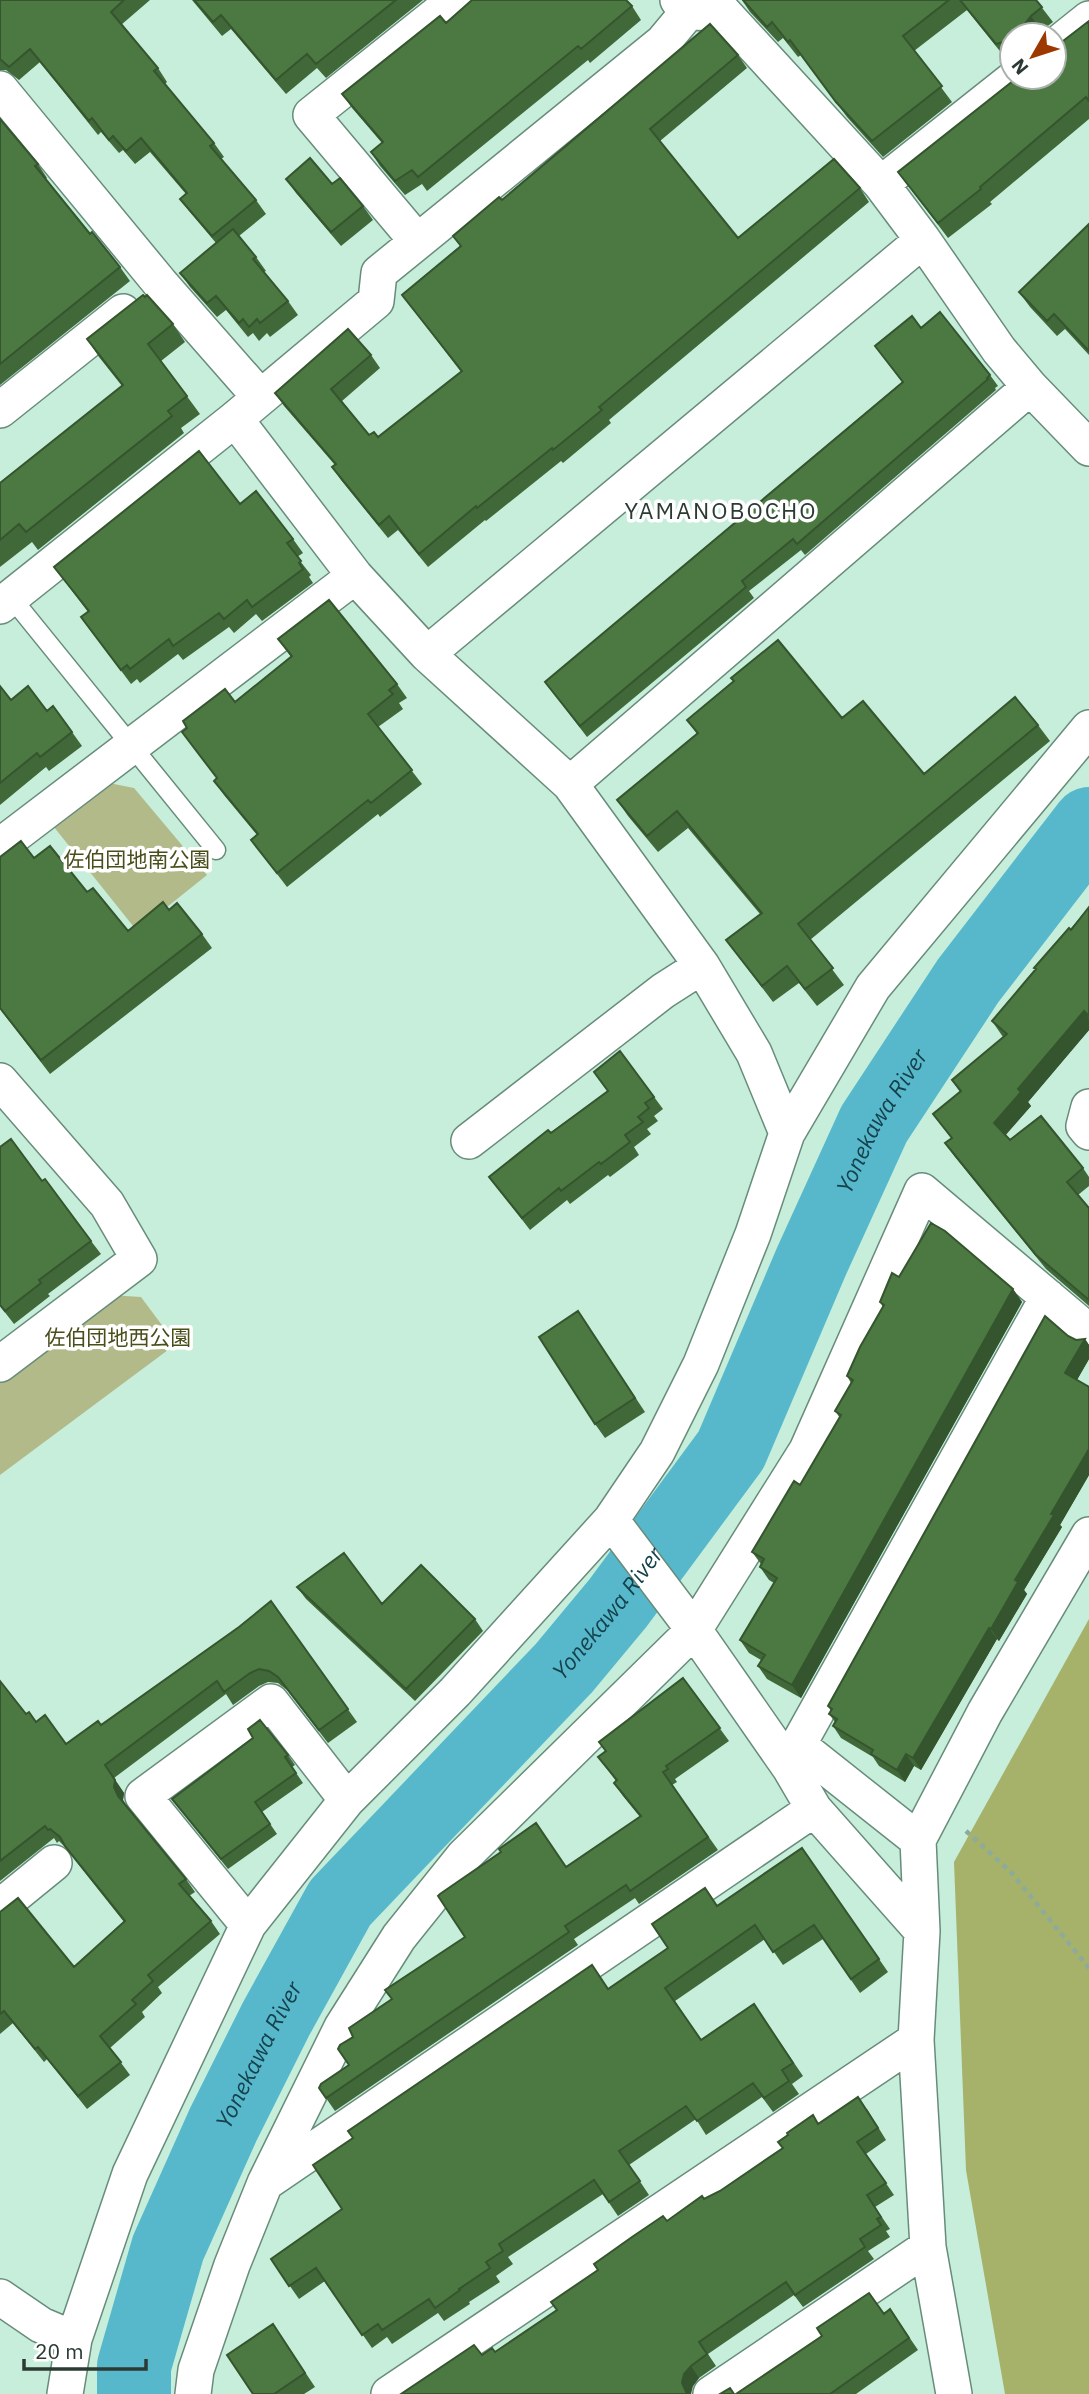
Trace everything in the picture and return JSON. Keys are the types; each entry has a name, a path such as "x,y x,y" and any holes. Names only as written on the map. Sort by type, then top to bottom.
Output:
{"street":[{"path":"417,241 311,115 455,0"},
{"path":"10,607 376,302 379,273 663,42 683,6 723,13 881,184 999,350 1030,387 1089,448"},
{"path":"1068,36 1089,19"},
{"path":"0,89 160,283 247,408 355,576 426,654 570,785 702,966 754,1053 786,1133"},
{"path":"881,184 998,91"},
{"path":"426,654 923,240"},
{"path":"0,410 160,283"},
{"path":"570,785 1030,387"},
{"path":"0,846 355,576"},
{"path":"65,2394 74,2339 130,2174 248,1925 347,1800 616,1527 701,1364 753,1234 786,1133 873,987 1089,728"},
{"path":"469,1141 663,991 702,966"},
{"path":"0,1081 107,1204 139,1258 0,1364"},
{"path":"1089,1107 1084,1126 1089,1132"},
{"path":"193,2394 196,2370 227,2278 265,2183 342,2027 399,1937 464,1856 687,1621 807,1450 922,1191 1089,1332"},
{"path":"922,1931 814,1809 794,1756 1048,1297"},
{"path":"616,1527 794,1756 918,1840"},
{"path":"954,2394 928,2247 916,2040 922,1931 918,1840 985,1713 1089,1535"},
{"path":"248,1925 143,1796 271,1702 347,1800"},
{"path":"265,2183 814,1809"},
{"path":"0,1907 54,1863"},
{"path":"389,2394 916,2040"},
{"path":"711,2394 928,2247"},
{"path":"0,2297 41,2325 74,2339"}],"lane":[{"path":"10,607 132,746 216,850"}],"path":[{"path":"937,1805 1010,1871 1089,1968"}],"green space":[{"name":"佐伯団地南公園","path":"104,782 134,788 207,875 137,931 50,822"},
{"name":"佐伯団地西公園","path":"110,1295 141,1297 176,1344 0,1475 0,1378"},
{"path":"1089,1619 1089,2394 1005,2394 966,2170 954,1862"}],"building":[{"path":"0,0 124,0 111,12 158,68 154,71 214,143 210,146 256,200 212,236 180,199 187,193 141,138 126,151 113,136 109,140 92,118 89,121 30,49 9,67 0,59"},
{"path":"194,0 396,0 316,64 307,54 276,80 221,15 213,22"},
{"path":"472,0 626,0 632,6 581,49 578,46 418,177 412,170 395,181 371,152 383,142 342,94 440,16 446,23"},
{"path":"743,0 949,0 903,36 942,86 872,141 836,102 790,40 788,42 772,22 767,27"},
{"path":"960,0 1036,0 1042,7 1027,21 998,21 996,44"},
{"path":"1089,21 1089,101 1086,97 938,223 898,172 1000,91 1068,91 1068,37"},
{"path":"710,24 738,55 650,129 738,238 834,159 860,188 599,407 602,410 477,508 476,506 419,554 389,516 379,525 332,467 336,464 275,393 348,329 371,355 331,389 369,435 374,432 378,437 462,371 402,295 461,246 453,236 499,197 502,200"},
{"path":"0,119 38,164 35,166 90,234 92,232 120,267 0,364"},
{"path":"310,158 332,184 340,178 363,206 331,232 286,179"},
{"path":"1089,224 1089,351 1054,314 1047,321 1019,292"},
{"path":"233,229 256,257 253,259 288,301 260,323 257,319 249,327 243,319 239,323 216,296 207,303 180,273"},
{"path":"143,295 147,295 173,324 148,344 187,396 168,411 172,416 26,532 19,524 0,540 0,483 123,385 87,339"},
{"path":"940,312 990,375 988,379 797,544 793,539 742,581 746,587 580,726 545,682 903,382 875,346 912,316 921,328"},
{"path":"199,451 240,504 256,491 293,539 287,543 301,561 299,563 303,569 252,607 247,600 224,619 219,613 173,646 169,639 130,669 127,665 121,670 81,617 89,611 54,567"},
{"path":"329,600 397,684 389,690 393,694 368,714 412,770 371,803 368,800 277,873 251,840 258,834 214,781 217,778 182,732 187,728 183,721 225,689 235,702 292,656 278,639"},
{"path":"778,640 842,718 863,701 924,774 1015,697 1038,725 798,924 833,968 805,989 787,966 762,986 726,940 762,913 677,811 647,836 617,800 698,733 687,720 734,681 731,678"},
{"path":"0,686 11,700 28,686 47,711 53,706 72,732 40,757 37,753 0,783"},
{"path":"21,841 34,858 50,846 87,892 93,888 128,931 163,902 169,910 177,903 202,934 41,1060 0,1008 0,857"},
{"path":"1089,907 1089,1016 1084,1011 1018,1089 1021,1092 994,1123 1010,1140 1041,1116 1083,1168 1067,1182 1089,1208 1089,1300 1036,1255 945,1143 952,1138 933,1114 961,1091 952,1080 1007,1034 992,1021 1036,969 1034,968"},
{"path":"620,1051 654,1097 645,1103 649,1108 638,1117 643,1122 625,1135 630,1142 561,1191 559,1188 522,1218 489,1177 548,1130 551,1133 608,1091 594,1072"},
{"path":"11,1139 91,1241 39,1280 41,1283 5,1311 0,1305 0,1147"},
{"path":"931,1223 945,1231 1013,1289 792,1685 758,1666 765,1655 740,1640 777,1578 760,1567 764,1559 752,1552 794,1481 800,1485 841,1415 835,1411 853,1380 847,1376 884,1305 880,1302 892,1273 899,1277"},
{"path":"578,1311 635,1398 595,1424 539,1337"},
{"path":"1045,1316 1068,1336 1076,1340 1085,1339 1065,1373 1089,1387 1089,1449 1015,1580 1018,1582 991,1629 989,1628 913,1758 906,1754 897,1770 871,1754 873,1750 833,1726 837,1719 829,1714 832,1709 828,1706"},
{"path":"344,1553 382,1604 421,1565 475,1619 406,1689 297,1587"},
{"path":"271,1601 348,1709 319,1730 278,1677 259,1669 224,1692 217,1681 105,1765 115,1780 114,1787 118,1796 186,1879 179,1884 211,1921 148,1975 153,1981 132,2000 136,2004 100,2036 121,2062 78,2096 4,2011 0,2014 0,1912 18,1898 74,1967 125,1921 60,1837 45,1826 0,1861 0,1681 26,1714 29,1712 36,1722 45,1715 66,1744 98,1721 101,1725 239,1627"},
{"path":"683,1678 720,1728 666,1766 668,1769 663,1772 708,1837 630,1891 626,1885 565,1926 569,1932 326,2098 319,2088 321,2084 349,2065 338,2049 353,2037 349,2028 392,1999 385,1990 465,1937 438,1896 440,1894 501,1852 499,1849 536,1823 566,1867 641,1816 614,1783 617,1780 598,1757 606,1751 599,1742"},
{"path":"260,1720 288,1755 285,1757 296,1773 255,1802 270,1824 221,1859 172,1799 253,1738 248,1729"},
{"path":"802,1848 879,1959 851,1979 814,1925 773,1952 755,1925 665,1988 701,2040 754,2004 793,2063 782,2070 789,2081 764,2098 753,2083 697,2121 686,2106 619,2151 640,2181 609,2202 594,2180 499,2244 503,2251 486,2262 490,2268 435,2308 429,2299 382,2330 378,2324 362,2335 316,2268 289,2286 271,2259 342,2209 313,2165 353,2138 348,2131 592,1965 608,1989 668,1948 652,1924 705,1888 717,1906"},
{"path":"858,2097 878,2128 857,2142 886,2183 867,2195 881,2217 877,2219 881,2225 860,2239 865,2247 795,2295 786,2282 699,2342 707,2354 684,2374 682,2383 687,2394 401,2394 474,2345 482,2355 492,2348 495,2352 557,2310 551,2302 598,2270 594,2264 632,2237 663,2216 667,2221 702,2196 704,2199 720,2191 783,2148 778,2142 813,2115 818,2124"},
{"path":"869,2293 884,2314 890,2309 909,2338 830,2394 736,2394 822,2336 817,2328"},
{"path":"273,2324 305,2373 274,2394 253,2394 227,2355"},
{"path":"730,2388 734,2394 720,2394"}],"waterway":[{"name":"Yonekawa River","path":"134,2394 134,2366 168,2248 223,2125 276,2019 340,1903 564,1668 618,1603 731,1450 812,1260 874,1124 968,981 1089,824"}],"district":[{"name":"YAMANOBOCHO","path":"721,511"}]}
